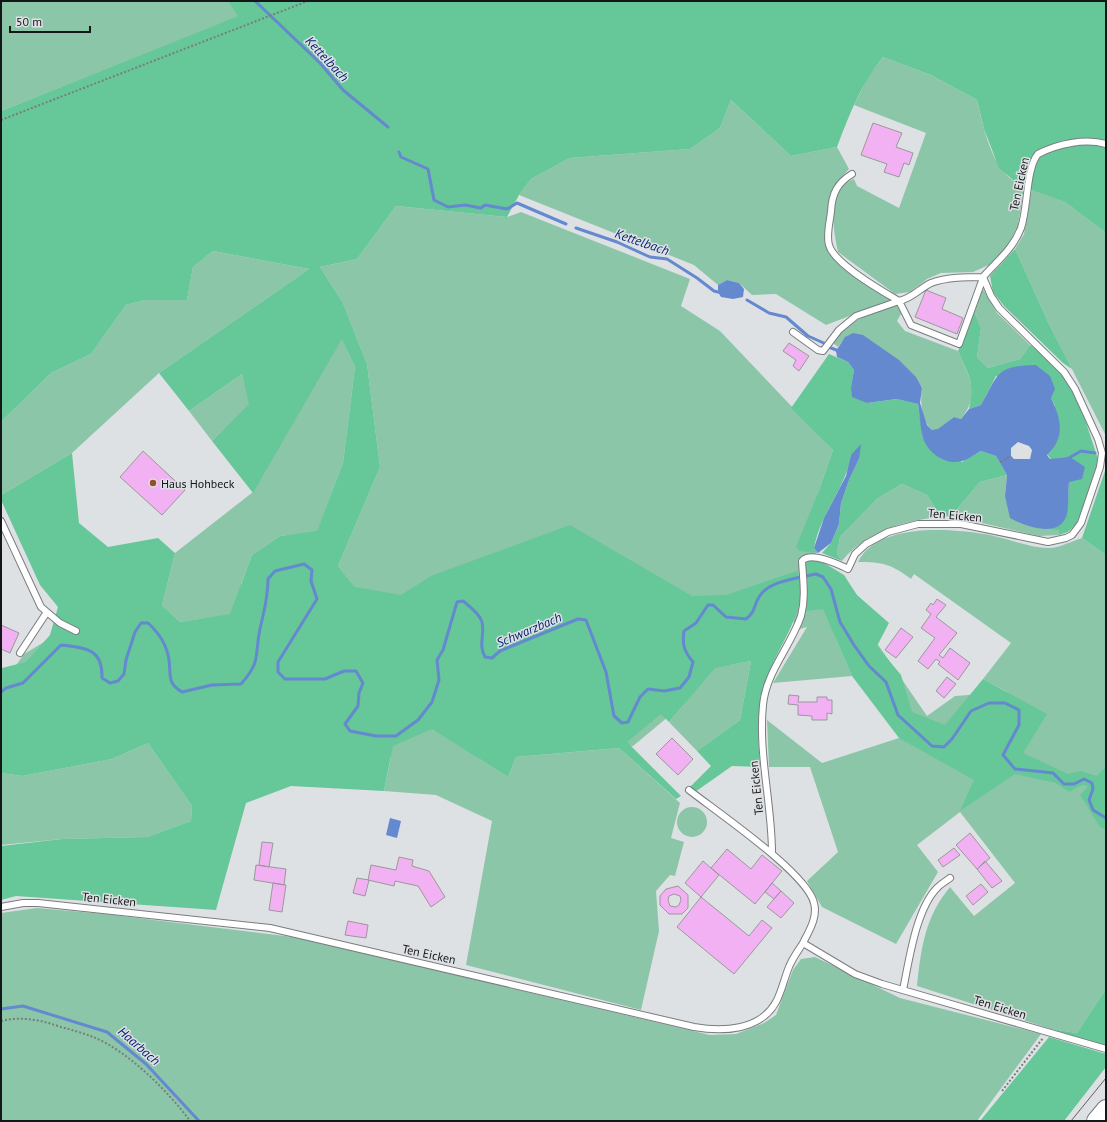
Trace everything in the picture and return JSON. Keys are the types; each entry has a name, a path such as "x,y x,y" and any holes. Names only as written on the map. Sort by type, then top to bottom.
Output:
{"main road":[{"path":"1096,1121 1106,1109"}],"lane":[{"name":"Ten Eicken","path":"772,853 772,837 763,737 763,704 768,682 801,615 804,593 802,562 804,558 820,558 848,569 855,554 866,544 888,532 918,524 961,524 1048,542 1072,535 1081,524 1100,467 1102,453 1098,439 1078,395 1064,372 1037,343 999,308 991,296 983,277 1007,252 1017,237 1023,219 1032,164 1038,154 1081,142 1091,141 1106,144"},
{"path":"793,332 818,350 822,351 839,330 856,316 899,301 914,296 930,284 942,279 983,277 959,344 911,325 899,301 838,260 828,244 832,200 834,191 846,177 852,174"},
{"path":"1,521 41,607 60,623 76,631"},
{"path":"20,653 47,612"},
{"name":"Ten Eicken","path":"1,907 23,903 38,903 270,928 694,1027 721,1030 747,1025 767,1014 776,1001 789,966 803,944 815,916 814,901 808,890 772,853 690,790"},
{"path":"903,990 914,937 921,917 930,897 938,887 950,878"},
{"name":"Ten Eicken","path":"803,944 855,974 903,990 1106,1049"}],"path":[{"path":"1,120 308,1"},
{"path":"1000,462 1011,456"},
{"path":"1,1021 30,1018 95,1038 123,1055 154,1079 190,1121"},
{"path":"1002,1091 1048,1032"}],"green space":[{"path":"1,1 228,1 239,16 1,111"},
{"path":"228,1 1106,1 1106,233 1065,202 1019,185 999,168 984,129 977,100 931,75 883,57 862,89 851,111 837,147 791,156 731,100 720,128 690,149 570,158 531,179 519,195 507,217 396,206 357,259 320,267 343,303 367,364 380,467 338,566 355,587 401,595 431,576 570,525 692,596 726,595 797,571 801,592 796,616 770,671 763,693 759,714 758,734 760,767 732,766 695,792 690,787 711,766 697,751 740,720 751,661 715,668 669,722 661,714 627,742 681,796 676,799 619,748 516,757 508,777 432,729 393,746 384,791 291,786 246,803 216,910 16,896 1,900 1,846 62,839 147,837 191,821 192,806 148,743 112,759 22,776 1,773 1,667 26,662 50,635 58,607 40,585 1,500 1,495 72,453 79,523 108,547 158,538 175,553 162,605 180,622 230,614 252,555 280,536 317,531 343,463 355,367 342,339 253,493 212,441 249,404 242,374 189,411 159,373 309,269 213,251 193,267 187,300 145,300 126,305 91,354 51,373 1,422 1,111 238,16"},
{"path":"883,57 931,75 977,100 991,150 997,162 1013,181 1024,187 1018,225 1008,246 991,264 973,272 941,273 927,279 910,292 895,294 838,252 833,221 835,200 839,191 845,184 854,179 857,186 899,208 926,133 854,105 868,77"},
{"path":"731,100 791,156 837,147 849,169 838,181 832,191 828,209 826,230 827,247 833,258 848,272 891,300 826,325 776,294 752,295 739,283 727,280 718,285 694,265 519,195 531,179 570,158 690,149 720,128"},
{"path":"1032,189 1065,202 1106,233 1106,436 1049,324 1015,249 1024,234"},
{"path":"396,206 507,217 521,212 690,279 681,306 720,331 833,450 818,493 807,541 927,716 955,696 1007,692 983,679 1011,643 914,574 911,579 898,570 880,563 858,562 868,549 881,540 898,534 937,530 990,535 1026,545 1047,548 1060,546 1082,538 1106,555 1106,766 1097,777 1088,774 1106,806 1106,989 1077,1033 1051,1029 917,986 920,959 930,921 942,898 950,887 974,916 1015,883 960,812 917,845 938,872 896,944 822,907 807,881 838,852 810,767 769,767 767,720 822,763 899,738 902,739 834,634 852,676 773,683 807,627 800,629 788,616 730,665 751,661 740,720 697,751 669,722 686,702 633,746 478,758 508,777 516,757 619,748 680,803 671,838 684,842 675,876 670,875 656,891 659,931 641,1010 466,965 492,821 436,795 384,791 391,757 1,677 12,671 24,654 61,632 180,632 227,615 180,622 162,605 175,553 253,492 342,338 355,367 343,463 317,532 280,536 252,555 241,584 354,586 338,566 380,467 367,364 343,303 320,267 357,259"},
{"path":"1015,249 1049,324 1072,369 1063,363 1004,306 993,292 990,276"},
{"path":"213,251 309,269 159,373 72,453 1,495 1,422 51,373 91,354 126,305 145,300 187,300 193,267"},
{"path":"983,289 997,313 1030,345 1020,359 988,368 977,357 981,328 974,311"},
{"path":"896,305 902,312 897,321 905,331 958,351 969,377 972,393 971,401 967,410 961,419 954,417 938,430 932,430 928,426 923,416 921,405 922,387 879,347 869,340 854,334 846,337 838,347 833,343 846,328 861,318"},
{"path":"974,311 981,328 977,357 988,368 1020,359 1030,345 1041,352 1075,389 1098,459 1096,473 1086,504 1076,524 1068,532 1059,535 1059,530 1050,529 1062,521 1065,516 1068,504 1069,482 1047,454 1055,406 1051,398 996,376 981,405 969,409 971,400 970,379 958,351"},
{"path":"829,354 848,362 854,370 851,387 867,403 898,399 918,404 923,438 962,462 981,451 996,456 1007,475 980,482 951,516 941,517 927,495 902,484 878,498 840,537 837,554 842,561 822,553 831,543 839,524 841,503 849,480 859,459 851,455 845,476 823,520 816,538 814,548 818,553 800,551 796,547 818,493 833,450 791,408"},
{"path":"242,374 250,404 212,441 189,411"},
{"path":"1106,468 1106,555 1082,538"},
{"path":"1007,475 1005,496 1059,530 1059,535 1039,536 951,516 980,482"},
{"path":"902,484 927,495 941,517 914,521 887,529 862,542 842,561 837,554 840,537 878,498"},
{"path":"810,559 824,563 844,575 857,595 889,623 877,646 901,675 912,712 945,725 983,679 1047,714 1023,753 1068,774 1080,771 1097,776 1106,766 1106,830 1100,827 1080,795 1088,786 1082,785 1069,792 1056,783 1015,774 960,811 974,780 899,738 852,676 823,609 806,611 808,584 805,563"},
{"path":"148,743 192,806 191,821 147,837 62,839 1,845 1,773 22,776 112,759"},
{"path":"692,807 698,808 706,816 706,828 698,836 692,837 686,836 678,828 677,822 678,816 686,808"},
{"path":"37,908 105,914 293,937 710,1035 736,1034 764,1023 776,1015 793,970 801,959 815,957 900,998 1041,1034 977,1121 1,1121 1,913"},
{"path":"1106,989 1106,1046 1051,1029 1077,1033"},
{"path":"1049,1037 1106,1054 1106,1067 1064,1121 980,1121"}],"water":[{"path":"727,280 739,283 744,289 743,297 733,299 721,297 718,292 718,285"},
{"path":"853,333 863,335 899,360 916,377 922,388 920,403 927,425 932,430 938,429 954,417 961,419 969,409 981,405 1000,373 1006,370 1013,367 1036,365 1050,376 1055,389 1051,398 1057,413 1060,428 1057,441 1047,455 1050,459 1070,457 1085,467 1082,479 1069,482 1068,510 1063,522 1057,527 1042,529 1010,518 1005,496 1007,475 996,456 981,451 967,459 956,462 950,462 938,457 925,444 921,430 918,404 897,399 867,403 852,397 851,387 854,370 848,362 837,357 836,351 845,337","holes":["1018,442 1029,446 1032,450 1030,459 1014,459 1011,456 1011,448"]},
{"path":"861,444 859,459 849,480 841,503 839,524 831,543 818,553 814,548 824,518 846,476 851,455"},
{"path":"390,818 401,821 397,838 386,835"}],"building":[{"path":"873,123 902,133 896,147 913,153 909,165 904,163 899,177 884,172 887,164 861,155"},
{"path":"926,290 946,298 942,309 963,318 957,334 915,317"},
{"path":"789,343 809,356 799,371 793,366 796,360 783,351"},
{"name":"Haus Hohbeck","path":"143,451 185,490 162,515 120,477"},
{"path":"937,599 946,605 936,617 957,633 939,655 943,658 950,648 970,663 958,680 938,664 940,662 936,659 928,669 918,661 935,638 921,628 931,614 926,610 931,603 933,605"},
{"path":"1,625 19,633 10,653 1,649"},
{"path":"901,628 913,637 896,658 885,650"},
{"path":"947,677 956,684 944,698 936,691"},
{"path":"789,695 799,696 798,702 817,702 817,697 827,697 827,700 832,700 832,714 827,713 827,720 812,720 812,716 798,715 798,705 788,704"},
{"path":"672,738 693,759 678,775 656,754"},
{"path":"970,833 990,858 977,869 956,845"},
{"path":"262,842 273,843 269,867 259,865"},
{"path":"954,848 960,855 943,867 938,860"},
{"path":"727,849 751,869 762,855 782,871 755,904 711,868"},
{"path":"399,857 413,860 412,866 429,871 445,897 431,907 418,886 395,881 394,886 368,880 371,865 396,870"},
{"path":"703,861 719,875 701,897 685,883"},
{"path":"985,861 1002,881 992,888 977,869"},
{"path":"256,865 286,869 284,885 254,880"},
{"path":"357,878 369,880 365,896 353,893"},
{"path":"273,883 286,885 282,912 269,910"},
{"path":"772,883 781,891 774,899 765,892"},
{"path":"981,884 988,892 973,905 966,896"},
{"path":"678,886 688,895 688,908 682,914 669,914 660,905 660,896 666,889","holes":["674,894 680,896 681,900 679,905 676,907 670,906 668,900 669,896"]},
{"path":"781,891 794,903 781,918 767,907"},
{"path":"701,897 749,936 762,920 772,928 734,974 677,927"},
{"path":"348,921 368,925 366,938 345,935"}],"waterway":[{"name":"Kettelbach","path":"255,1 320,63 343,90 388,127"},
{"name":"Kettelbach","path":"399,152 401,157 428,169 434,200 448,207 465,205 481,208 485,205 507,209 517,203 566,224"},
{"name":"Kettelbach","path":"576,228 617,242 650,257 667,259 714,291 722,293"},
{"name":"Kettelbach","path":"747,300 769,313 786,317 808,336 826,344"},
{"name":"Kettelbach","path":"831,348 839,351"},
{"name":"Kettelbach","path":"1067,459 1081,451 1095,453"},
{"name":"Schwarzbach","path":"1,692 6,688 23,683 61,645 78,647 91,651 96,655 102,668 102,678 110,683 118,681 124,674 126,660 135,632 141,623 148,623 162,640 168,655 171,679 177,689 182,692 212,685 241,684 248,676 255,663 258,638 267,599 268,579 275,571 304,564 312,570 311,581 317,599 278,662 278,672 285,679 325,679 344,671 356,671 363,683 359,693 358,706 345,724 350,731 376,736 396,736 418,720 432,702 439,680 437,660 443,650 457,602 463,601 474,610 481,619 483,626 482,648 485,657 492,658 500,651 578,619 586,620 606,672 614,716 622,723 628,722 640,697 648,689 664,691 680,688 689,677 693,662 684,648 684,631 696,623 708,605 713,605 726,617 746,619 753,611 759,597 769,587 784,581 816,574 823,577 831,589 840,622 854,645 869,666 886,682 898,715 932,746 944,747 952,739 971,711 989,703 1005,703 1019,710 1019,725 1003,755 1015,769 1053,773 1064,784 1074,784 1084,779 1092,783 1093,789 1089,800 1093,810 1106,818"},
{"name":"Haarbach","path":"1,1009 23,1006 107,1032 146,1064 199,1121"}],"tram line":[{"path":"1071,1121 1106,1078"}],"place":[{"name":"Haus Hohbeck","path":"153,483"}]}
